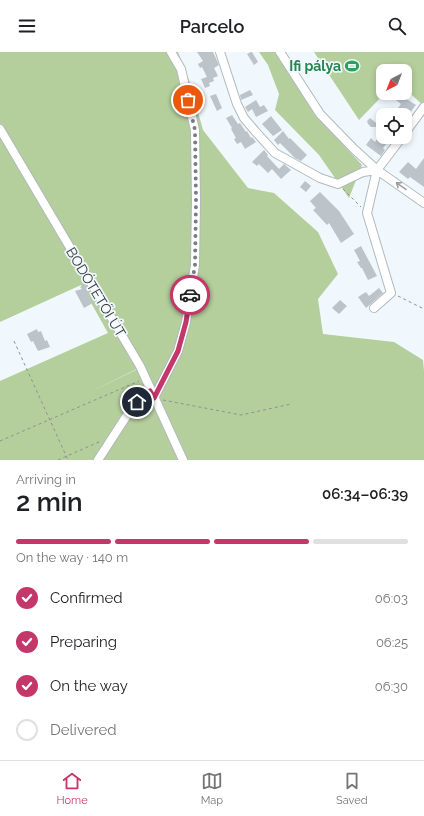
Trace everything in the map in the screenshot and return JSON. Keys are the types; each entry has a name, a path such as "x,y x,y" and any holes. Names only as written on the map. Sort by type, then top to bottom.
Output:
{"street":[{"path":"98,460 131,409 142,396 152,394 178,351 186,322 195,265 195,130 181,69 171,52"},
{"path":"220,52 237,104 244,118 276,153 320,178 338,184 363,172 377,170"},
{"path":"280,52 320,114 377,170 424,203"},
{"path":"412,123 424,107"},
{"name":"BODÓTETŐI ÚT","path":"0,129 140,366 183,460"},
{"path":"374,308 390,292 367,213 377,170 397,144"}],"path":[{"path":"338,184 367,213"},
{"path":"390,292 409,300 424,309"},
{"path":"14,341 68,460"},
{"path":"0,442 146,378"},
{"path":"152,394 241,415 291,404"},
{"path":"58,460 102,440"}],"green space":[{"path":"0,52 178,52 189,80 203,130 248,188 274,193 318,232 338,274 318,299 323,334 394,342 423,360 424,460 181,460 139,368 88,393 138,369 180,460 0,460 0,381 108,333 81,285 0,322"},
{"path":"259,52 275,52 323,123 362,165 349,198 319,155 275,110 279,94 268,65"},
{"path":"314,52 424,52 424,106 412,95 412,64 376,64 376,100 378,100 359,120"}],"building":[{"path":"197,52 213,52 219,65 214,68 218,76 213,78 214,81 209,83 210,86 205,88 201,79 207,77 202,67 200,68 198,64 203,61"},
{"path":"251,52 258,62 254,65 247,54"},
{"path":"250,90 253,95 241,100 240,95"},
{"path":"216,94 222,108 217,111 210,96"},
{"path":"256,100 260,107 264,105 268,111 256,117 252,109 248,112 245,107"},
{"path":"396,100 408,100 416,105 412,110 412,108 398,108 401,104"},
{"path":"232,115 238,124 240,123 251,138 252,137 256,142 245,149 241,142 237,144 234,139 236,138 226,118"},
{"path":"271,116 282,130 273,136 262,124"},
{"path":"370,118 376,123 376,127 371,127 367,121"},
{"path":"283,131 289,139 290,138 307,155 301,161 295,158 280,143 278,145 274,140"},
{"path":"371,138 375,142 376,141 376,144 386,144 383,148 385,150 381,156 366,145"},
{"path":"264,150 268,155 267,156 279,169 284,164 291,170 281,179 272,169 268,173 259,164 257,166 252,162"},
{"path":"424,158 424,187 410,177 408,179 399,172 408,162 416,169"},
{"path":"305,181 311,186 306,192 300,187"},
{"path":"320,192 339,211 354,234 341,243 329,223 327,225 313,210 316,208 310,201"},
{"path":"361,246 377,276 368,280 357,262 360,261 354,250"},
{"path":"85,284 89,291 87,292 93,303 84,308 75,291 82,289 80,287"},
{"path":"379,288 383,293 366,308 358,297 366,292 369,296"},
{"path":"340,300 347,306 339,314 332,308"},
{"path":"37,329 38,332 41,331 45,341 47,340 50,347 38,351 33,341 31,342 27,334"}],"way so far":[{"path":"188,100 195,130 196,201 195,265 190,295"}],"place":[{"name":"Ifi pálya","path":"352,66"}],"route":[{"path":"137,402 142,396 150,391 154,398 178,351 186,322 190,295"}]}
